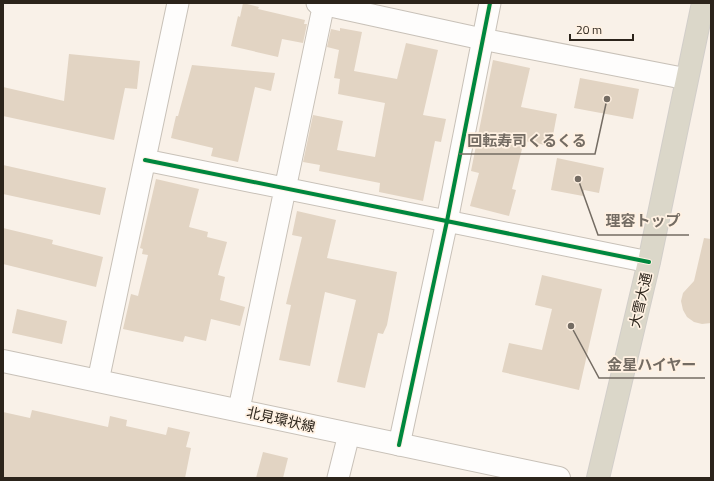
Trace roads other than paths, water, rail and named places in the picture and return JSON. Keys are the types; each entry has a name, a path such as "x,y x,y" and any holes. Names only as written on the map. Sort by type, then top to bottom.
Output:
{"highway":[{"name":"大雪大通","path":"598,478 649,262 703,3"}],"main road":[{"name":"北見環状線","path":"3,361 239,409 399,445 559,478"}],"street":[{"path":"98,381 178,3"},
{"path":"239,409 322,3 482,40 687,79"},
{"path":"399,445 447,221 490,3"},
{"path":"145,160 649,262"},
{"path":"338,478 349,434"}],"place":[{"name":"回転寿司くるくる","path":"607,99"},
{"name":"理容トップ","path":"578,179"},
{"name":"金星ハイヤー","path":"571,326"}]}
